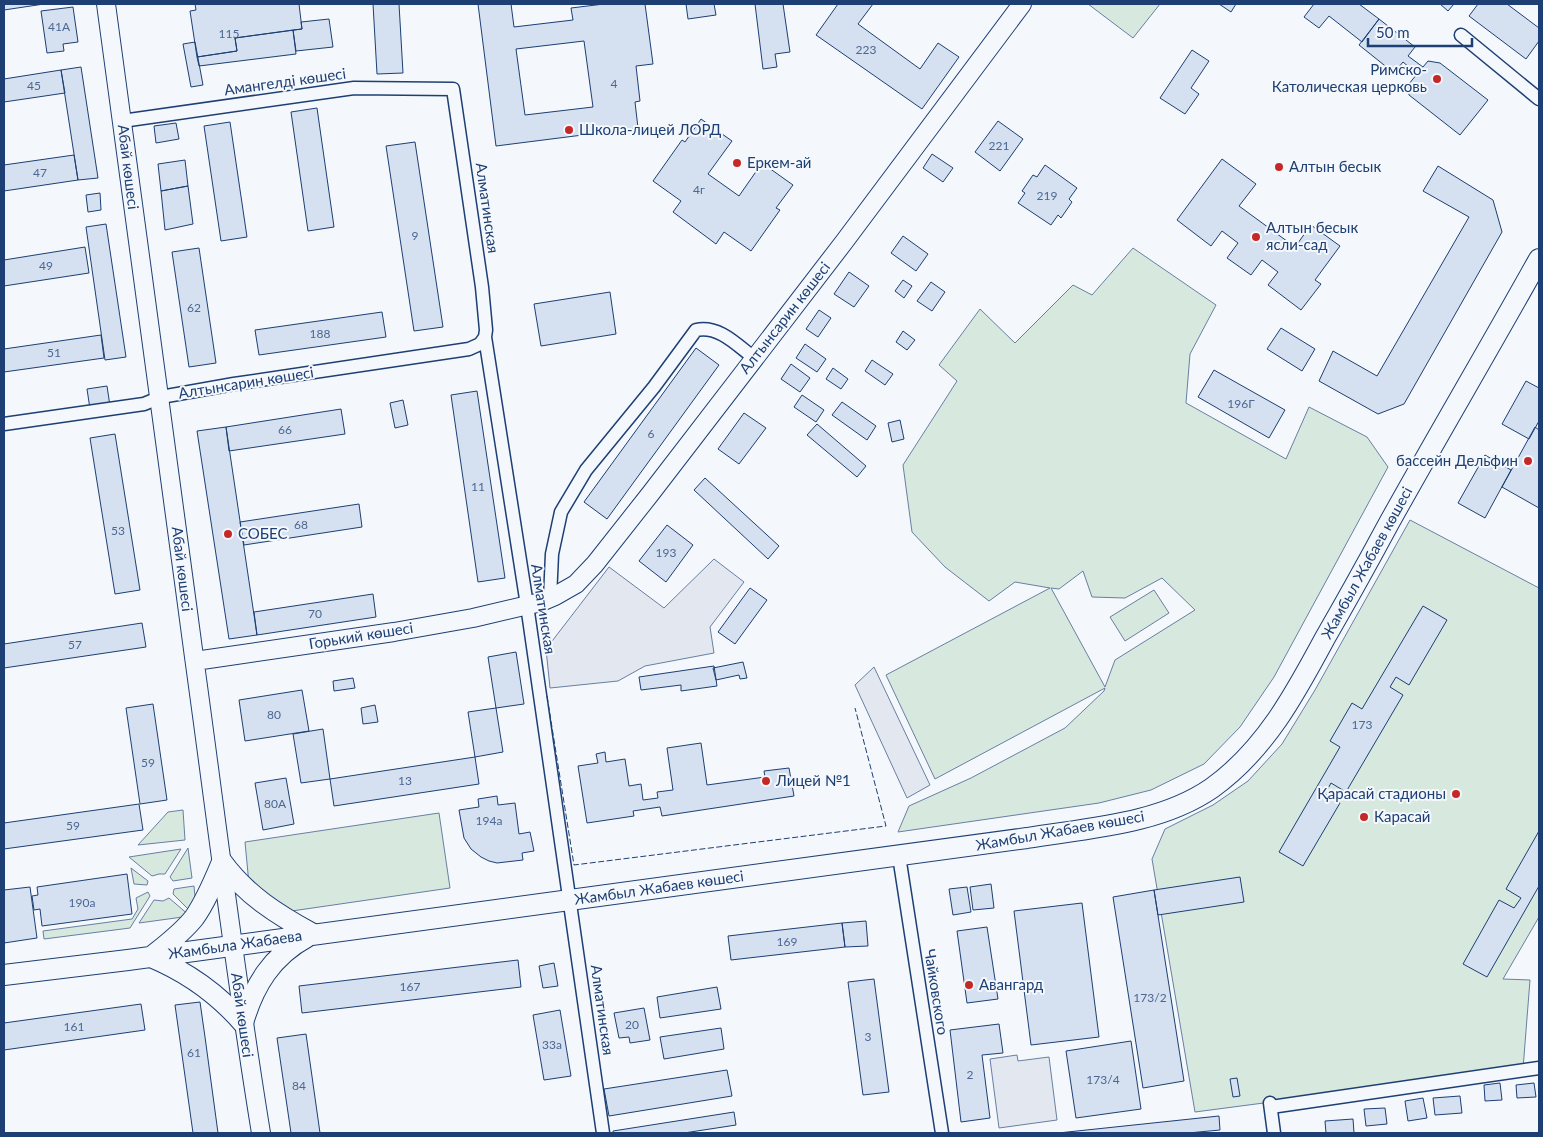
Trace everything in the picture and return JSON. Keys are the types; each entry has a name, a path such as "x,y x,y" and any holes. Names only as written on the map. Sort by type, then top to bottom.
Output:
{"main road":[{"name":"Жамбыл Жабаев көшесі","path":"342,930 570,901 1028,838 1139,818 1182,805 1212,788 1236,770 1269,733 1299,685 1539,259"},
{"path":"222,862 232,877 264,904 282,917 313,934"},
{"path":"222,862 208,894 194,918 171,941 151,957 203,985 243,1023 253,993 268,968 288,949 313,934"},
{"name":"Жамбыла Жабаева","path":"4,975 151,957 342,930"}],"street":[{"name":"Абай көшесі","path":"106,4 161,398 232,946 261,1133"},
{"name":"Алтынсарин көшесі","path":"527,605 550,598 576,584 595,564 844,242 1022,4"},
{"path":"1461,35 1539,99"},
{"name":"Амангелді көшесі","path":"122,121 354,88 453,89"},
{"name":"Алматинская","path":"453,89 482,287 485,337 527,605 603,1133"},
{"path":"550,598 552,554 561,512 586,470 654,387 696,330 706,328 719,332 754,358"},
{"name":"Алтынсарин көшесі","path":"4,424 144,404 161,398 234,384 469,349 480,344 485,337"},
{"name":"Горький көшесі","path":"195,661 404,630 473,618 527,605"},
{"name":"Чайковского","path":"899,856 942,1133"},
{"path":"1274,1133 1270,1105 1539,1068"}],"shaded area":[{"path":"1088,4 1160,4 1133,38"},
{"path":"1133,248 1216,305 1190,354 1186,403 1286,459 1309,407 1367,437 1388,467 1274,677 1240,727 1204,764 1151,790 1099,803 898,832 909,806 971,778 1065,728 1104,691 1105,688 935,779 886,675 1050,588 1015,582 989,601 945,567 912,532 903,465 957,381 939,365 980,309 1015,343 1073,285 1092,295","holes":["1083,571 1092,597 1125,598 1162,578 1195,610 1115,660 1105,687 1051,588 1059,589"]},
{"name":"Карасай","path":"1410,520 1539,588 1539,917 1503,979 1530,980 1523,1069 1195,1112 1152,859 1165,829 1213,805 1248,781 1282,744 1315,690"},
{"path":"714,559 744,582 710,627 714,653 645,666 618,681 550,688 546,649 609,567 664,608"},
{"path":"1154,590 1169,613 1125,641 1110,617"},
{"path":"874,667 930,785 907,798 855,685"},
{"path":"183,810 185,840 138,845 168,812"},
{"path":"439,813 450,888 285,912 249,884 245,842"},
{"path":"188,848 192,878 173,881 170,877"},
{"path":"181,849 165,874 152,876 129,857"},
{"path":"131,868 148,881 147,885 134,884"},
{"path":"194,886 196,907 192,913 173,894 174,889"},
{"path":"148,892 150,896 130,928 44,939 43,931 132,919 138,909 136,898"},
{"path":"169,898 190,916 139,923 154,900 163,901"},
{"path":"1017,1055 1018,1061 1049,1057 1057,1120 999,1128 990,1059"}],"building":[{"path":"4,4 44,4 4,10"},
{"path":"195,4 299,4 302,29 235,38 237,51 197,57 190,11 196,10"},
{"path":"373,4 399,4 403,73 377,74"},
{"path":"478,4 511,4 514,27 573,20 571,8 604,4 645,4 653,64 636,66 640,101 635,102 638,128 496,146","holes":["584,41 593,107 525,115 516,49"]},
{"path":"686,4 714,4 716,15 688,19"},
{"path":"755,4 783,4 790,52 775,54 777,67 763,69"},
{"path":"838,4 873,4 858,24 920,69 938,43 959,57 922,109 816,35"},
{"path":"1219,4 1236,4 1231,12"},
{"path":"1314,4 1359,4 1379,19 1362,42 1329,16 1319,28 1304,17"},
{"path":"1440,4 1454,4 1448,11"},
{"path":"1478,4 1507,4 1539,28 1539,41 1526,59 1469,16"},
{"path":"73,7 78,42 63,44 64,51 47,53 41,11"},
{"path":"329,19 333,47 296,51 293,30 302,29 301,22"},
{"name":"Римско- Католическая церковь","path":"1379,19 1415,47 1408,56 1423,67 1428,61 1440,63 1488,100 1460,135 1409,95 1408,85 1417,74 1403,62 1394,73 1359,45"},
{"path":"293,30 296,54 199,66 197,57 237,51 235,38"},
{"path":"195,42 203,85 191,87 183,44"},
{"path":"1192,50 1209,61 1191,88 1199,94 1185,114 1160,98"},
{"path":"81,67 98,178 78,180 61,70"},
{"path":"61,70 65,93 4,102 4,79"},
{"path":"317,108 334,227 308,231 291,112"},
{"path":"701,119 732,141 708,174 739,196 762,163 793,185 776,208 780,210 751,251 724,232 716,244 673,212 681,201 653,181 682,140 685,142"},
{"path":"998,121 1023,139 1000,171 975,152"},
{"path":"230,122 247,237 221,241 204,126"},
{"path":"176,123 179,139 156,143 154,126"},
{"path":"415,142 443,327 414,331 386,146"},
{"path":"932,154 953,168 943,182 923,168"},
{"path":"74,155 78,180 4,191 4,165"},
{"name":"Алтын бесык ясли-сад","path":"1222,159 1256,184 1239,206 1295,247 1311,225 1340,246 1315,280 1321,284 1301,310 1268,285 1278,272 1262,260 1251,275 1227,258 1238,243 1222,231 1211,246 1177,220"},
{"path":"185,160 188,186 161,191 158,164"},
{"path":"1045,165 1077,188 1069,199 1072,202 1061,218 1058,215 1051,225 1018,203 1025,193 1022,191 1033,175 1037,177"},
{"path":"1438,166 1493,200 1502,232 1404,404 1378,414 1319,381 1333,351 1377,376 1469,217 1423,191"},
{"path":"188,186 193,224 165,230 161,191"},
{"path":"100,193 101,210 88,212 86,195"},
{"path":"106,224 126,357 105,360 86,227"},
{"path":"903,236 928,254 916,271 891,253"},
{"path":"85,247 89,273 4,286 4,260"},
{"path":"199,248 216,363 189,367 172,252"},
{"path":"849,272 869,286 854,307 834,294"},
{"path":"903,280 912,286 904,298 895,291"},
{"path":"931,282 945,292 932,311 917,301"},
{"path":"610,292 616,334 541,346 534,304"},
{"path":"819,310 831,318 818,337 806,329"},
{"path":"382,312 386,337 259,355 255,330"},
{"path":"1281,328 1315,349 1302,371 1267,349"},
{"path":"903,331 915,340 907,350 896,342"},
{"path":"101,335 104,358 4,372 4,349"},
{"path":"805,344 826,359 817,372 796,358"},
{"path":"696,348 719,365 607,519 584,502"},
{"path":"872,360 893,374 885,385 865,371"},
{"path":"791,364 810,378 800,392 781,379"},
{"path":"833,368 848,379 841,389 826,379"},
{"path":"1214,370 1285,410 1269,438 1198,397"},
{"path":"1526,381 1539,388 1539,421 1529,439 1502,424"},
{"path":"107,386 110,406 90,409 87,389"},
{"path":"477,391 505,578 478,582 451,395"},
{"path":"802,395 824,410 816,422 794,407"},
{"path":"403,400 408,425 395,428 390,403"},
{"path":"842,402 876,426 867,440 832,415"},
{"path":"341,409 345,434 229,451 226,427"},
{"path":"744,413 766,428 739,464 718,449"},
{"path":"900,420 904,439 892,442 888,423"},
{"path":"817,424 866,466 857,477 807,435"},
{"name":"СОБЕС","path":"226,427 257,635 229,639 197,431"},
{"name":"бассейн Дельфин","path":"1535,427 1539,430 1539,508 1502,487"},
{"path":"115,434 140,590 115,594 90,438"},
{"path":"1485,455 1511,470 1485,518 1458,503"},
{"path":"705,478 779,546 768,559 694,490"},
{"path":"359,504 362,527 244,545 240,522"},
{"path":"667,525 693,545 666,582 639,561"},
{"path":"750,588 767,600 735,644 718,632"},
{"path":"373,594 376,617 257,635 254,612"},
{"path":"1423,606 1447,620 1409,685 1396,677 1390,687 1403,695 1346,792 1331,783 1325,794 1340,803 1303,866 1279,852 1340,747 1330,741 1352,703 1362,709"},
{"path":"142,623 146,647 4,668 4,644"},
{"path":"516,652 524,704 496,708 488,657"},
{"path":"743,662 747,678 740,679 739,675 716,680 713,668"},
{"path":"714,666 717,686 681,691 681,685 641,690 639,677"},
{"path":"353,678 355,688 334,691 333,681"},
{"path":"302,690 309,731 245,741 239,700"},
{"path":"153,704 167,800 140,804 126,708"},
{"path":"375,705 378,722 363,724 361,708"},
{"path":"496,708 503,752 475,757 468,712"},
{"path":"323,729 330,779 301,783 293,734"},
{"name":"Лицей №1","path":"701,743 707,785 765,777 764,771 789,768 794,796 662,816 660,807 633,811 634,816 587,823 578,766 598,763 596,754 605,752 606,762 625,759 629,786 641,784 643,800 658,798 657,792 673,790 667,748"},
{"path":"475,757 479,784 334,806 330,779"},
{"path":"286,778 294,824 263,830 255,783"},
{"path":"497,796 498,805 515,803 519,834 530,832 534,851 522,853 523,860 497,863 489,861 471,849 464,838 459,810 479,807 478,799"},
{"path":"139,804 143,830 4,849 4,823"},
{"path":"1539,831 1539,886 1487,977 1463,964 1499,900 1514,908 1521,898 1506,889"},
{"path":"127,874 132,914 42,926 40,909 34,910 32,896 38,895 37,887"},
{"path":"1240,877 1244,902 1158,915 1154,890"},
{"path":"991,884 994,908 973,910 970,887"},
{"path":"30,887 37,938 4,943 4,890"},
{"path":"967,887 971,912 953,915 949,889"},
{"path":"1154,890 1184,1081 1143,1088 1113,897"},
{"path":"1082,903 1099,1037 1031,1045 1014,911"},
{"path":"866,921 868,946 845,947 842,923"},
{"path":"842,923 845,947 731,960 728,936"},
{"name":"Авангард","path":"987,927 998,999 967,1003 957,931"},
{"path":"518,960 521,987 302,1013 299,986"},
{"path":"554,963 558,986 543,988 539,966"},
{"path":"874,979 889,1092 863,1095 848,982"},
{"path":"717,987 721,1009 660,1018 657,997"},
{"path":"200,1002 218,1133 193,1133 175,1005"},
{"path":"141,1004 145,1030 4,1050 4,1023"},
{"path":"644,1008 650,1040 630,1043 629,1037 619,1038 614,1013"},
{"path":"560,1010 571,1076 544,1080 533,1015"},
{"path":"999,1024 1003,1053 982,1055 990,1118 961,1122 950,1030"},
{"path":"721,1028 724,1049 664,1059 660,1037"},
{"path":"306,1034 320,1133 291,1133 277,1038"},
{"path":"1131,1041 1141,1109 1076,1118 1066,1051"},
{"path":"727,1070 732,1096 609,1116 604,1089"},
{"path":"1237,1078 1240,1096 1233,1097 1230,1079"},
{"path":"1500,1083 1502,1100 1485,1101 1484,1085"},
{"path":"1534,1083 1536,1097 1517,1098 1516,1085"},
{"path":"1460,1096 1462,1113 1435,1115 1433,1098"},
{"path":"1423,1098 1427,1118 1408,1121 1405,1101"},
{"path":"1385,1108 1387,1124 1366,1126 1364,1109"},
{"path":"734,1112 736,1125 684,1133 613,1133 613,1131"},
{"path":"1219,1116 1220,1130 1188,1133 1058,1133"},
{"path":"1353,1119 1354,1133 1326,1133 1325,1121"}],"fence":[{"path":"547,696 574,865 886,826 855,708"}],"place":[{"name":"Римско- Католическая церковь","path":"1437,79"},
{"name":"Школа-лицей ЛОРД","path":"569,130"},
{"name":"Еркем-ай","path":"737,163"},
{"name":"Алтын бесык","path":"1279,167"},
{"name":"Алтын бесык ясли-сад","path":"1256,237"},
{"name":"бассейн Дельфин","path":"1528,461"},
{"name":"СОБЕС","path":"228,534"},
{"name":"Лицей №1","path":"766,781"},
{"name":"Қарасай стадионы","path":"1456,794"},
{"name":"Карасай","path":"1364,817"},
{"name":"Авангард","path":"969,985"}]}
